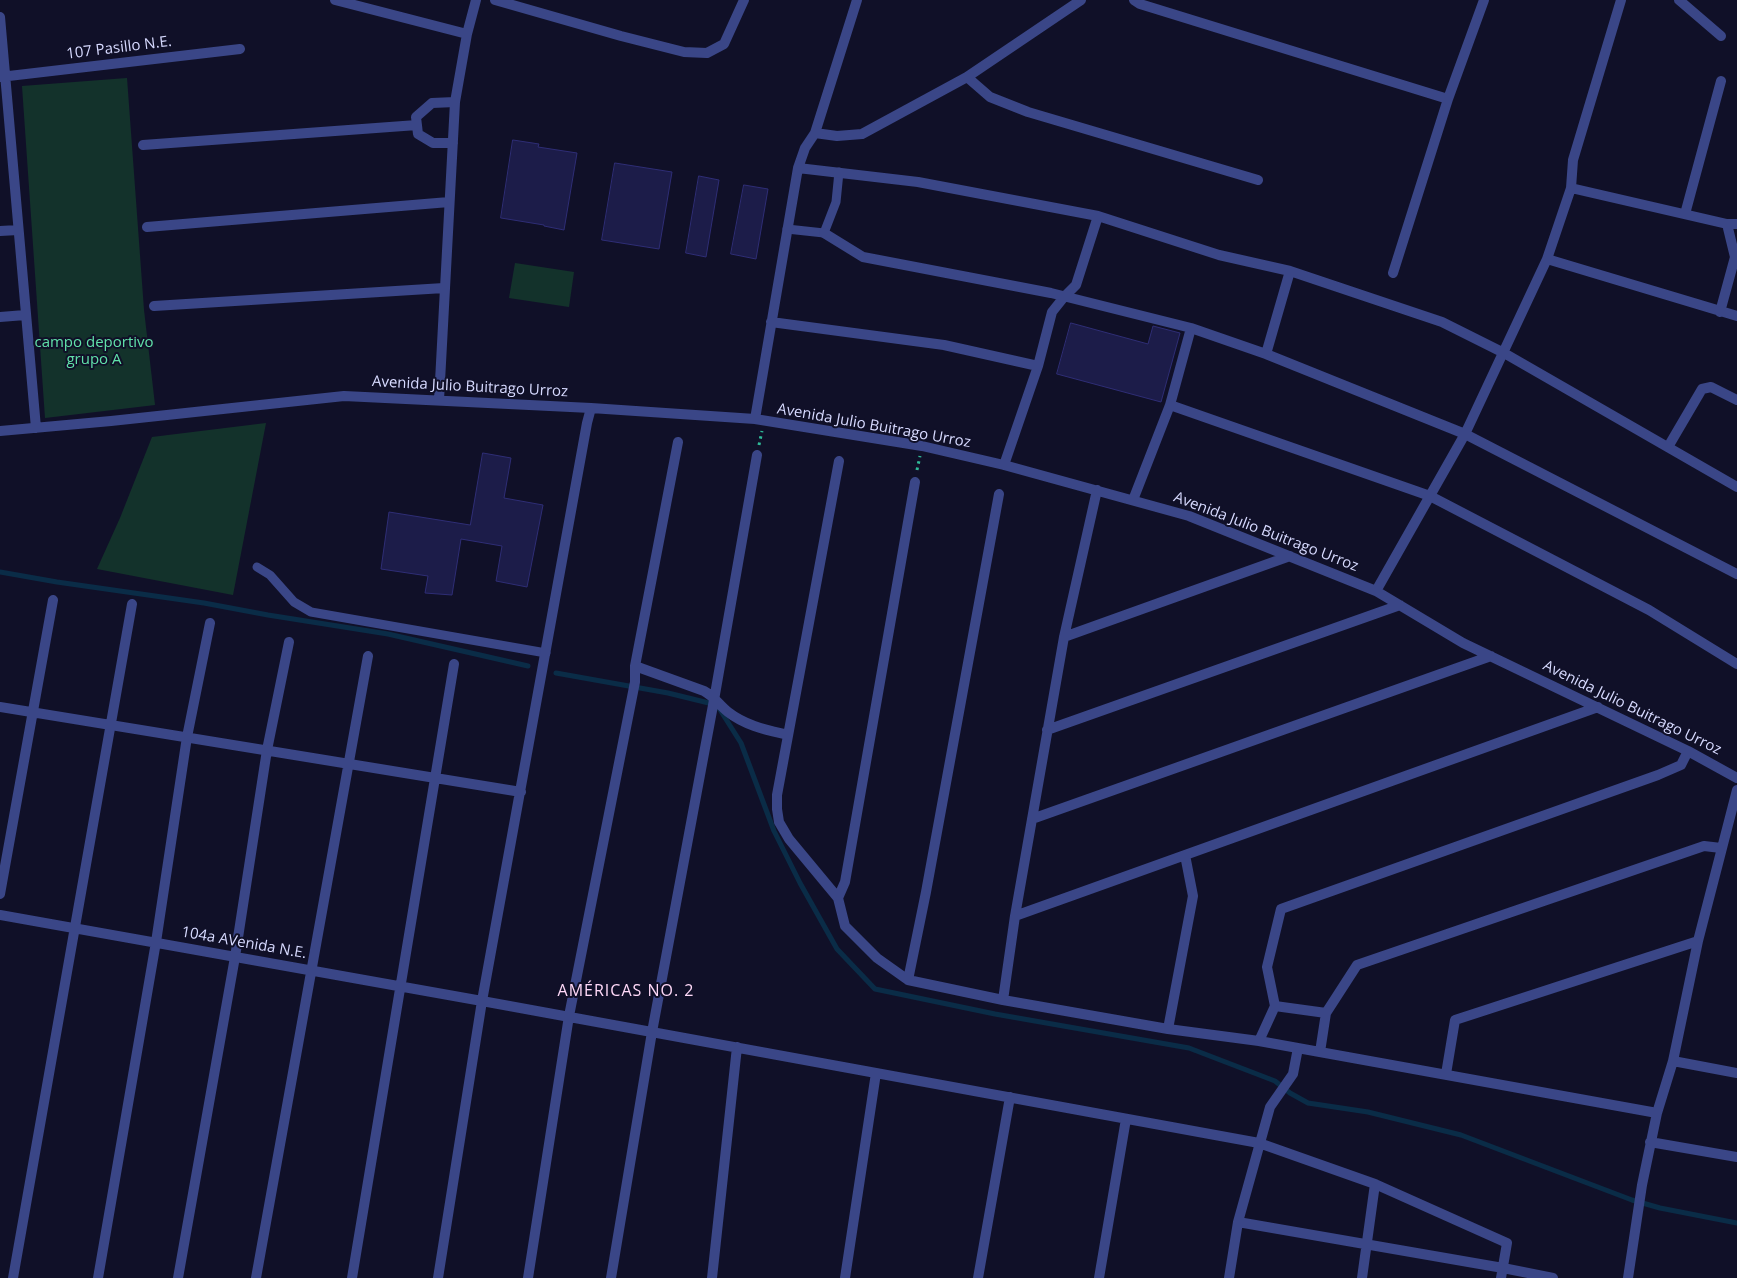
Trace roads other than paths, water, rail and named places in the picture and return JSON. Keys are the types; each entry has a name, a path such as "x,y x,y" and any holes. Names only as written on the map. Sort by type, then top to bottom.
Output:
{"street":[{"path":"336,0 466,34"},
{"path":"439,400 455,102 466,34 476,0"},
{"path":"495,0 620,36 684,52 707,53 724,44 744,0"},
{"path":"755,420 798,168 805,148 815,134 857,0"},
{"path":"815,134 837,136 862,134 967,77 1081,0"},
{"path":"1134,0 1140,4 1448,99"},
{"path":"1393,273 1448,99 1484,0"},
{"path":"1376,591 1465,434 1547,259 1571,188 1573,160 1621,0"},
{"path":"1678,0 1721,36"},
{"path":"0,17 3,76 12,152 36,428"},
{"name":"107 Pasillo N.E.","path":"3,76 240,49"},
{"path":"967,77 990,97 1028,112 1258,180"},
{"path":"1685,214 1721,81"},
{"path":"453,143 433,143 418,134 416,117 432,104 455,102"},
{"path":"143,145 417,125"},
{"path":"0,154 12,152"},
{"path":"798,168 918,182 1098,216 1219,255 1290,271 1442,322 1504,353 1737,487"},
{"path":"1571,188 1732,224 1735,257 1720,312"},
{"path":"147,226 449,202"},
{"path":"1004,465 1038,366 1052,312 1064,296 1076,285 1098,216"},
{"path":"0,231 18,230"},
{"path":"824,232 863,257 1064,296 1190,328 1266,354 1465,434 1737,574"},
{"path":"1547,259 1737,316"},
{"path":"1266,354 1290,271"},
{"path":"154,306 444,288"},
{"path":"0,317 25,315"},
{"path":"771,322 944,345 1038,366"},
{"path":"1133,500 1170,405 1190,328"},
{"path":"1668,448 1702,388 1711,386 1737,400"},
{"name":"Avenida Julio Buitrago Urroz","path":"0,431 344,396 592,408 755,420 922,446 1004,465 1190,516 1376,591 1463,643 1688,751 1737,778"},
{"path":"1170,405 1430,496 1649,610 1737,664"},
{"path":"438,1278 482,1001 587,423 592,408"},
{"path":"528,1278 569,1016 635,682 635,666 678,442"},
{"path":"611,1278 652,1032 710,722 757,455"},
{"path":"839,461 777,795 776,809 789,839 838,898 845,926 877,958 908,980 1003,1000 1168,1028 1259,1041 1657,1113"},
{"path":"838,898 845,882 915,482"},
{"path":"1003,1000 1015,916 1064,637 1097,490"},
{"path":"908,980 999,494"},
{"path":"1064,637 1290,556"},
{"path":"0,894 53,600"},
{"path":"13,1278 132,604"},
{"path":"1047,730 1400,605"},
{"path":"98,1278 156,942 187,737 210,623"},
{"path":"178,1278 235,957 267,750 289,642"},
{"path":"256,1278 368,656"},
{"path":"1032,819 1491,656"},
{"path":"352,1278 454,664"},
{"path":"635,666 704,691 728,712 750,726 788,736"},
{"path":"0,707 521,792"},
{"path":"1015,916 1598,707"},
{"path":"1259,1041 1275,1006 1268,967 1281,909 1658,775 1681,765 1688,751"},
{"path":"1628,1278 1650,1142 1673,1061 1698,941 1737,790"},
{"path":"1320,1052 1326,1013 1357,965 1704,846 1721,848"},
{"path":"1168,1028 1193,896 1186,855"},
{"name":"104a AVenida N.E.","path":"0,915 569,1016 1260,1143 1376,1184 1507,1243 1502,1273"},
{"path":"1446,1074 1455,1020 1698,941"},
{"path":"1275,1006 1326,1013"},
{"path":"712,1278 737,1047"},
{"path":"1229,1278 1238,1222 1270,1106 1293,1074 1298,1048"},
{"path":"1673,1061 1737,1073"},
{"path":"845,1278 876,1073"},
{"path":"978,1278 1010,1097"},
{"path":"1099,1278 1126,1118"},
{"path":"1650,1142 1737,1157"},
{"path":"1362,1278 1376,1184"},
{"path":"1238,1222 1367,1244 1502,1273 1553,1278"}],"lane":[{"path":"788,229 824,232 836,202 839,172"},
{"path":"257,567 270,575 294,602 311,612 546,653"}],"waterway":[{"path":"0,572 204,603 388,634 528,666"},
{"path":"556,673 668,693 717,705 741,743 774,831 800,883 837,949 875,989 995,1014 1189,1048 1275,1081 1290,1093 1308,1103 1368,1112 1461,1135 1632,1200 1660,1208 1737,1223"}],"district":[{"name":"AMÉRICAS NO. 2","path":"626,991"}],"park label":[{"name":"campo deportivo grupo A","path":"94,352"}]}
